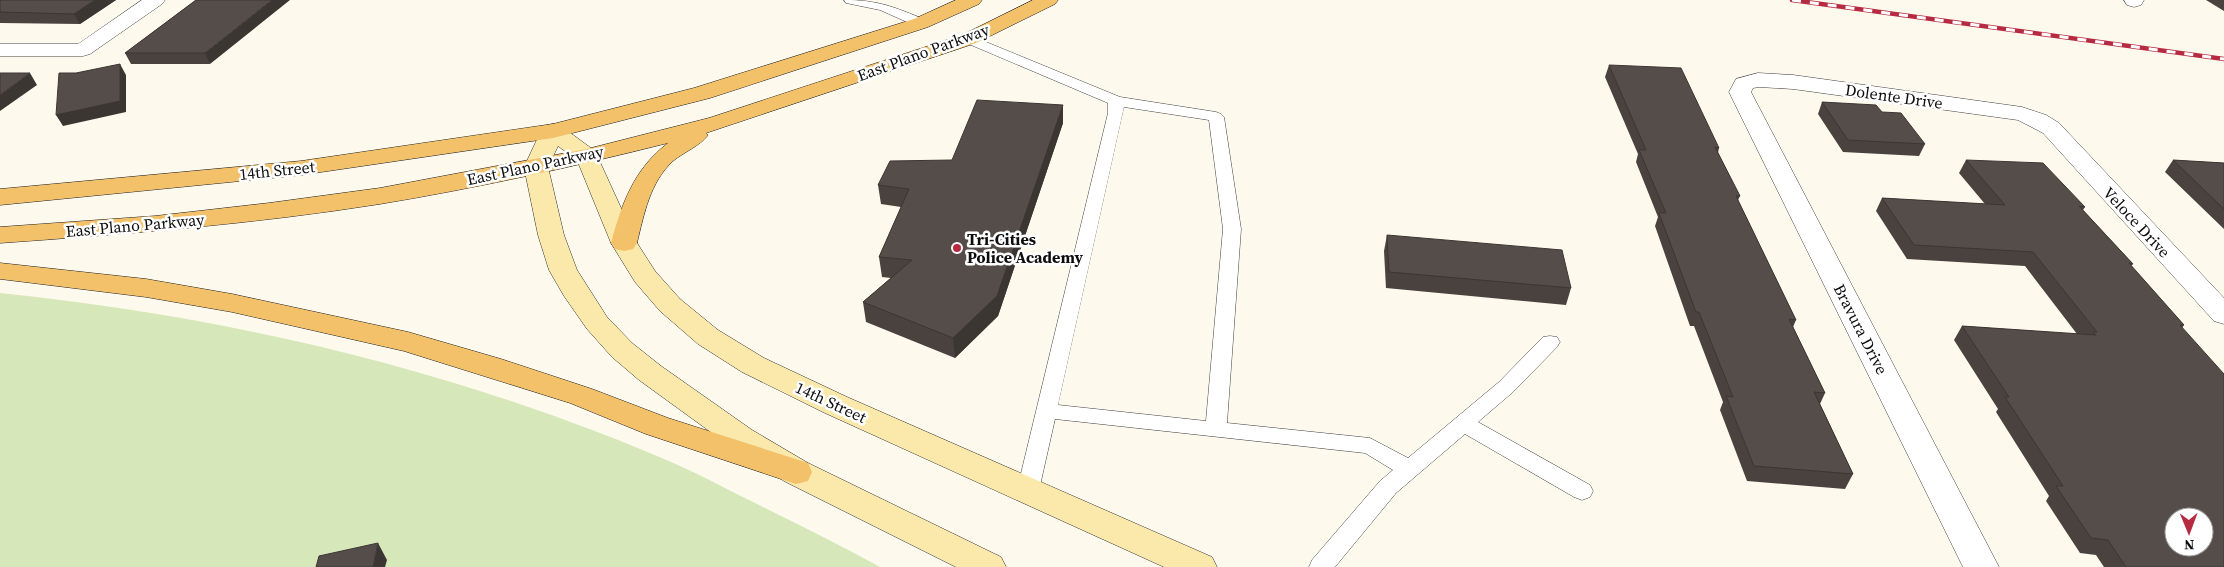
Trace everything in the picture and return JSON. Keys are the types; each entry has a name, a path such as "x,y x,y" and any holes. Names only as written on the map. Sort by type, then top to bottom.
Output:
{"main road":[{"name":"East Plano Parkway","path":"554,131 702,93 921,23 972,0"},
{"name":"East Plano Parkway","path":"0,236 155,224 269,212 380,196 587,156 717,123 969,39 1048,0"},
{"path":"921,23 969,39"},
{"path":"624,243 636,196 643,180 668,154 683,142 717,123"},
{"path":"554,131 536,166 551,235 563,270 578,296 597,323 622,350 650,373 741,438 796,472 988,567"},
{"name":"14th Street","path":"0,198 301,168 554,131 587,156 624,243 645,276 670,305 708,337 753,365 836,405 1199,567"},
{"path":"0,271 146,288 232,303 408,342 490,366 581,396 657,426 796,472"}],"street":[{"path":"0,50 83,50 155,0"},
{"name":"Dolente Drive","path":"1740,92 1744,84 1758,80 1793,82 2022,114 2038,120 2051,128"},
{"name":"Bravura Drive","path":"1740,92 1981,567"},
{"name":"Veloce Drive","path":"2051,128 2224,316"}],"lane":[{"path":"851,0 884,4 921,23"},
{"path":"969,39 1116,101 1216,117 1232,229 1216,430"},
{"path":"1028,490 1116,113 1116,101"},
{"path":"1321,567 1388,487 1506,387 1550,342"},
{"path":"1046,411 1370,446 1410,469"},
{"path":"1463,423 1582,491"}],"green space":[{"path":"0,293 87,303 174,317 347,353 432,376 516,403 599,433 680,466 880,567 0,567"}],"building":[{"path":"0,0 95,0 74,14 0,12"},
{"path":"196,0 272,0 205,53 125,53"},
{"path":"120,64 120,101 56,115 59,73 76,73"},
{"path":"1609,65 1681,68 1719,148 1715,147 1740,196 1736,196 1796,320 1789,319 1825,393 1814,392 1853,474 1754,466 1726,396 1733,397 1699,312 1696,312 1659,213 1666,213 1639,150 1646,150"},
{"path":"0,73 30,73 0,95"},
{"name":"Tri-Cities Police Academy","path":"977,100 1063,105 997,296 953,338 863,302 912,260 879,257 909,189 878,185 890,161 952,160"},
{"path":"1822,102 1876,105 1882,112 1901,113 1925,144 1848,140"},
{"path":"1966,160 2043,163 2085,207 2079,206 2133,264 2129,263 2184,325 2180,325 2224,374 2224,567 2126,567 2108,540 2091,538 2056,486 2063,486 2005,397 2009,397 1962,326 2096,335 2093,332 2097,332 2033,252 1914,245 1882,198 2005,205"},
{"path":"2173,160 2224,163 2224,209"},
{"path":"1387,235 1562,250 1571,288 1389,272"},
{"path":"378,543 373,567 316,567 319,556"}],"railway":[{"path":"1792,0 2224,59"}],"place":[{"name":"Tri-Cities Police Academy","path":"957,248"}]}
